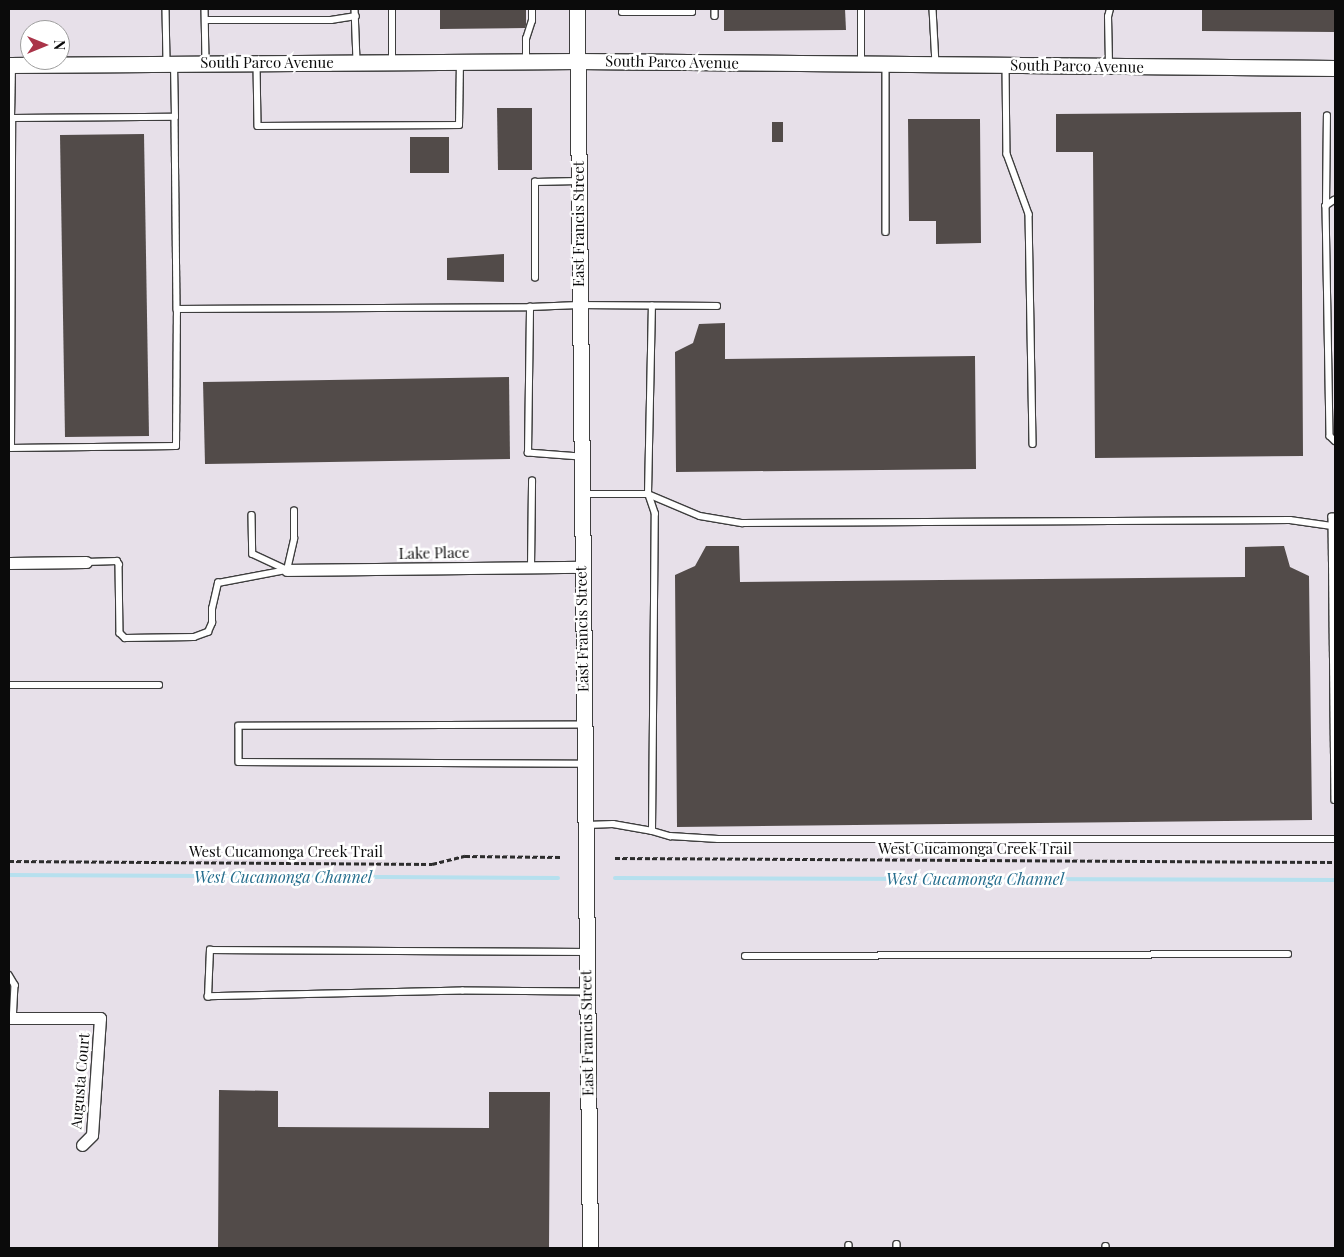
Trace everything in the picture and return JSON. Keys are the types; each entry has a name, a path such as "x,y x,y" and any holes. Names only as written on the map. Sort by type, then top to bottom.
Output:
{"street":[{"name":"East Francis Street","path":"577,9 581,567 590,1248"},
{"name":"South Parco Avenue","path":"10,65 577,61 1335,68"},
{"path":"9,563 86,562"},
{"name":"Lake Place","path":"287,570 581,567"},
{"name":"Augusta Court","path":"11,1018 100,1018 92,1135 82,1145"}],"lane":[{"path":"10,65 10,448 176,446 175,118 166,9"},
{"path":"205,9 206,64"},
{"path":"392,9 392,62"},
{"path":"526,62 526,39 532,21 532,9"},
{"path":"622,12 692,12 692,9"},
{"path":"715,9 715,16"},
{"path":"861,9 861,64"},
{"path":"933,9 936,64"},
{"path":"1109,66 1108,17 1110,9"},
{"path":"205,20 331,20 356,12 357,63"},
{"path":"257,63 258,126 394,126 459,125 460,62"},
{"path":"886,64 886,232"},
{"path":"1006,65 1007,154 1029,214 1033,444"},
{"path":"1327,116 1326,206 1330,436 1335,440"},
{"path":"11,118 175,118"},
{"path":"535,278 535,182 578,181"},
{"path":"1326,206 1335,200"},
{"path":"177,309 530,307 579,305 717,306"},
{"path":"652,306 648,494 655,514 652,831"},
{"path":"530,307 528,453 580,458"},
{"path":"531,567 532,481"},
{"path":"581,494 648,494 700,516 742,523 1290,520 1332,526"},
{"path":"287,570 294,539 294,511"},
{"path":"252,514 253,554 287,570"},
{"path":"1335,517 1332,517 1335,800"},
{"path":"86,562 116,561 119,564 120,633 125,638 194,637 208,632 212,623 212,610 218,583 287,570"},
{"path":"9,685 159,685"},
{"path":"583,725 239,726 239,762 584,764"},
{"path":"585,824 613,824 670,836 718,839 1335,839"},
{"path":"586,952 210,950 208,997 463,991 587,992"},
{"path":"745,956 1288,954"},
{"path":"9,976 16,985 11,1018"}],"path":[{"name":"West Cucamonga Creek Trail","path":"9,861 432,864 465,856 562,857"},
{"name":"West Cucamonga Creek Trail","path":"615,858 1335,862"}],"shaded area":[{"path":"9,9 1335,9 1335,1248 9,1248"}],"building":[{"path":"440,9 526,9 526,25 525,28 440,29"},
{"path":"724,9 845,9 846,30 724,31"},
{"path":"1202,9 1335,9 1335,32 1202,31"},
{"path":"497,108 532,108 532,170 498,170"},
{"path":"1301,112 1303,456 1095,458 1093,152 1056,152 1056,114"},
{"path":"908,119 980,119 981,243 936,244 936,221 909,221"},
{"path":"772,122 783,122 783,142 772,142"},
{"path":"144,134 149,436 65,437 60,135"},
{"path":"410,137 449,137 449,173 410,173"},
{"path":"504,254 504,282 447,280 447,258"},
{"path":"725,323 725,359 975,356 976,469 676,472 675,352 693,343 699,324"},
{"path":"509,377 510,459 205,464 203,382"},
{"path":"706,546 739,546 740,582 1245,577 1245,547 1284,546 1290,567 1309,576 1312,820 677,827 675,575 695,566"},
{"path":"219,1090 278,1091 278,1127 489,1128 489,1092 550,1092 549,1248 218,1248"}],"waterway":[{"name":"West Cucamonga Channel","path":"9,875 558,878"},
{"name":"West Cucamonga Channel","path":"615,878 1335,880"}]}
